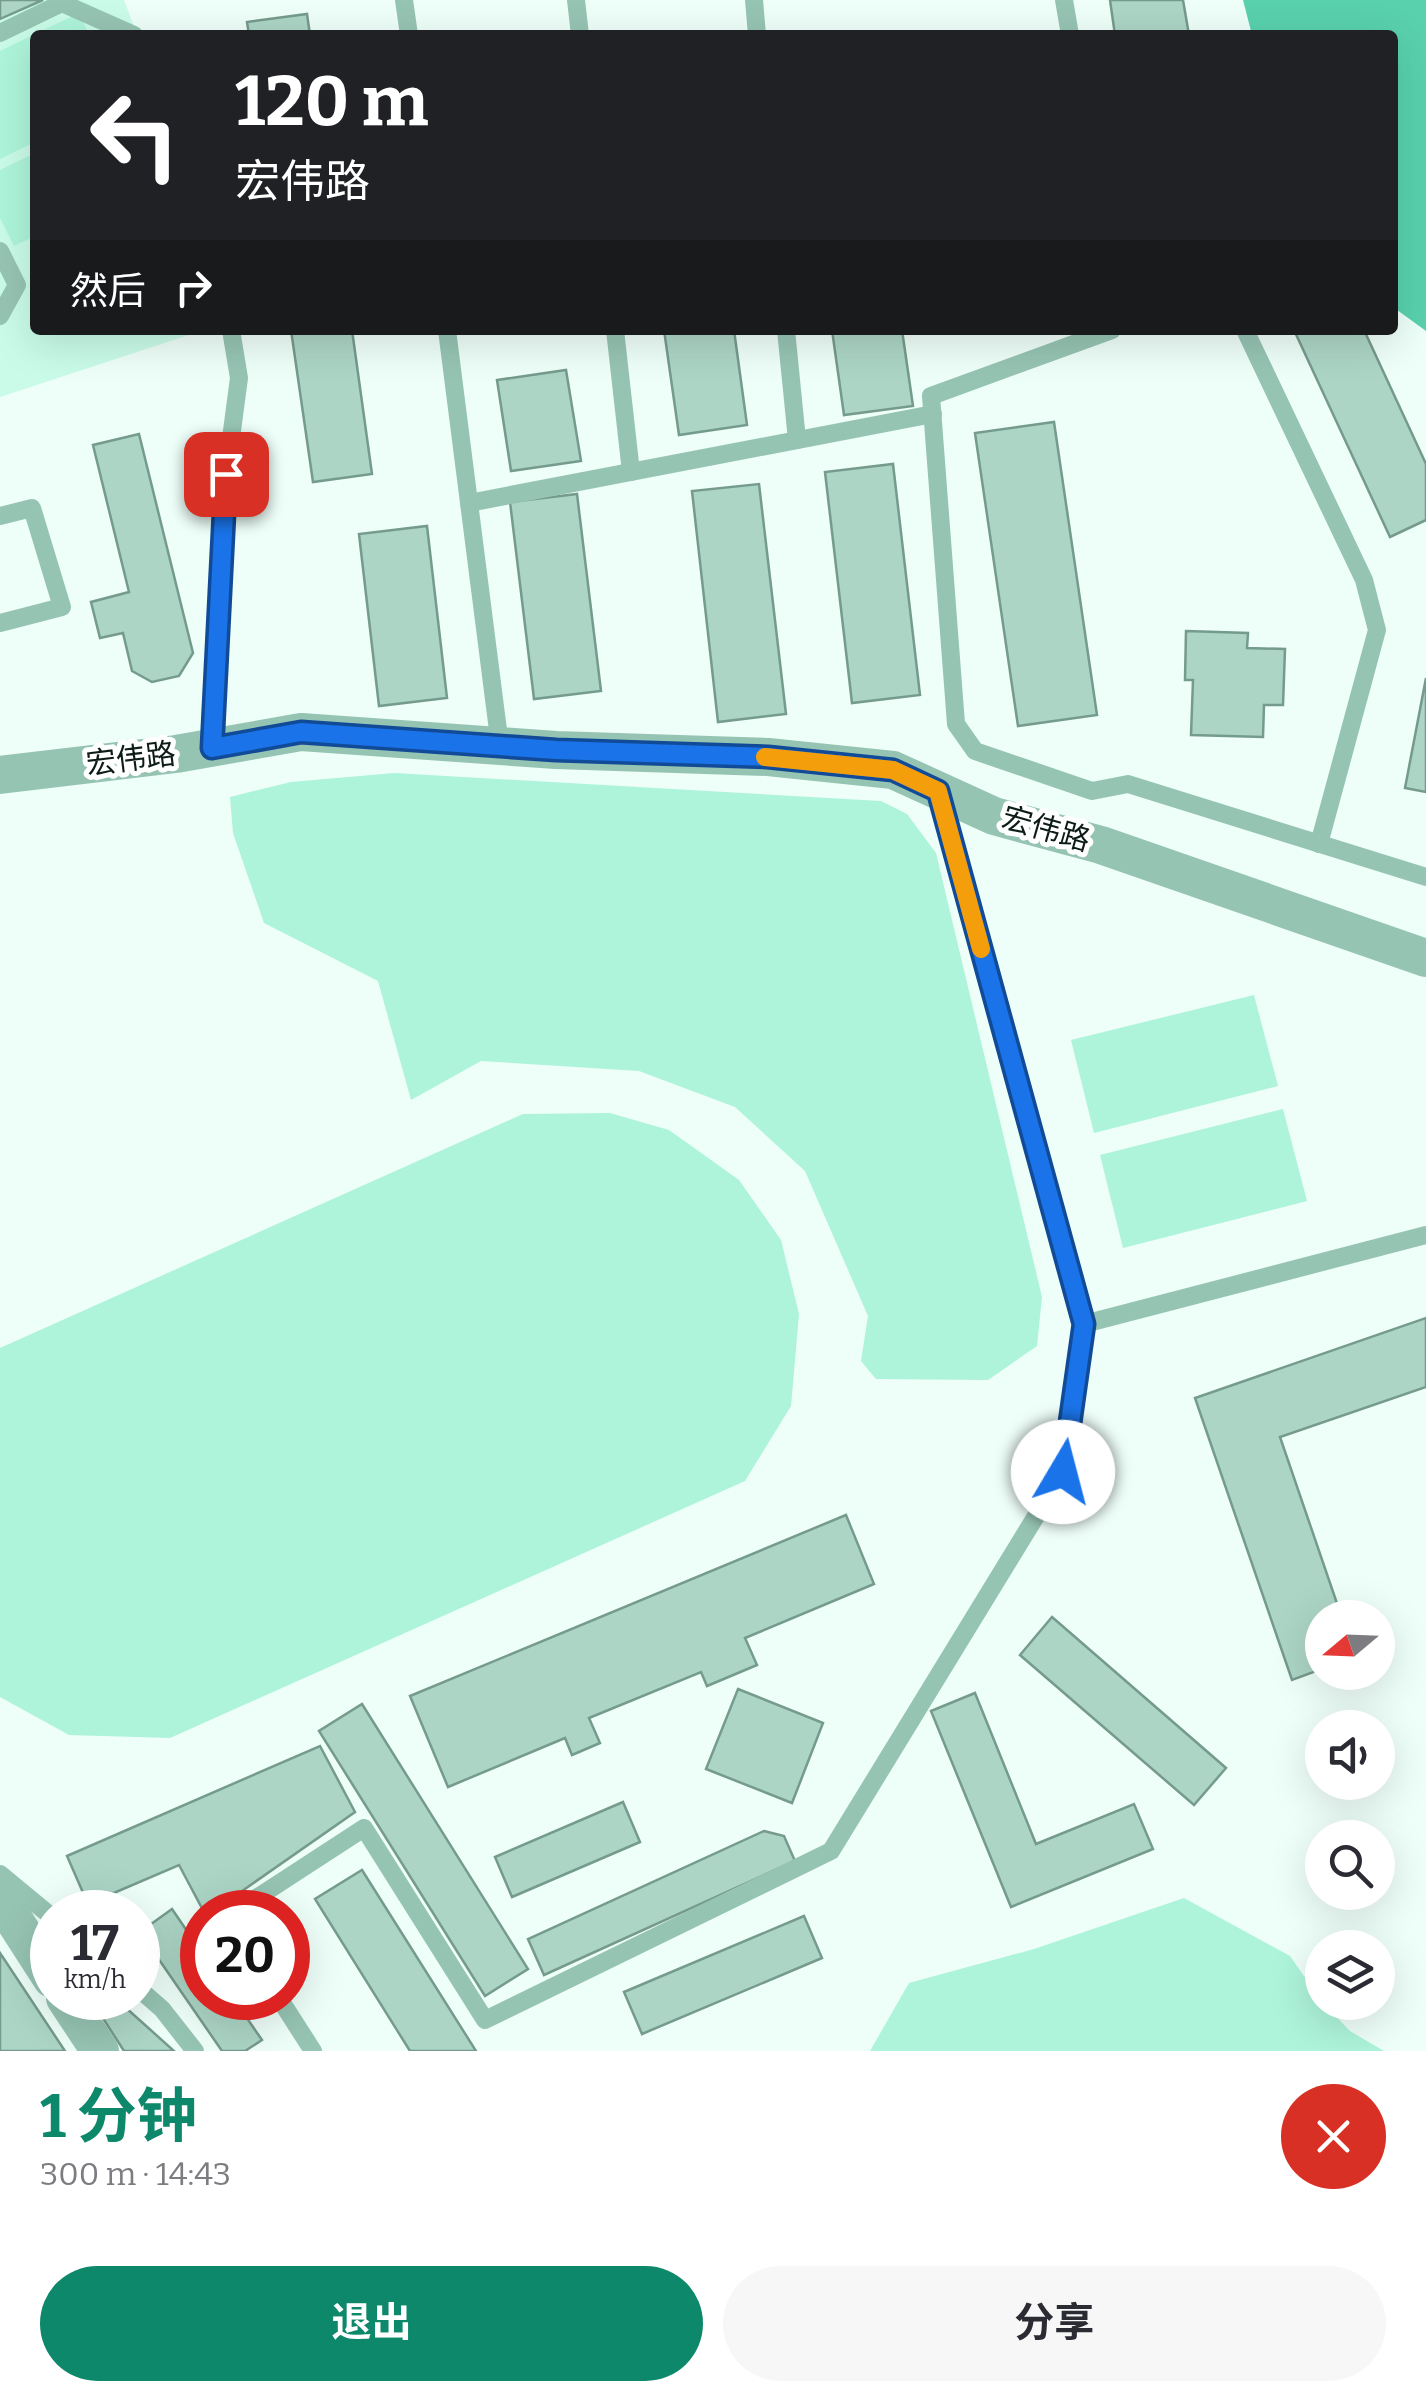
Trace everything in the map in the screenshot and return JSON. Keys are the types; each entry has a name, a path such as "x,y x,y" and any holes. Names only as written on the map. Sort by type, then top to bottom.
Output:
{"street":[{"name":"宏伟路","path":"0,775 212,748 301,732 500,746 768,757 893,770 994,816 1101,844 1426,958"},
{"path":"0,1898 30,1944"},
{"path":"80,2020 100,2051"}],"lane":[{"path":"404,0 408,30"},
{"path":"576,0 579,30"},
{"path":"754,0 757,30"},
{"path":"1064,0 1069,30"},
{"path":"0,33 62,3 123,30"},
{"path":"0,251 17,286 0,316"},
{"path":"212,748 222,506 239,378 232,335"},
{"path":"448,335 500,746"},
{"path":"616,335 631,472"},
{"path":"786,335 797,440"},
{"path":"1098,335 930,396 956,724 975,752 1092,792 1128,784 1426,878"},
{"path":"1247,335 1364,580 1377,630 1319,844"},
{"path":"469,502 933,414"},
{"path":"0,516 32,508 62,608 0,623"},
{"path":"269,1890 364,1828 485,2020 831,1850 1063,1472 1084,1324 938,791"},
{"path":"1084,1324 1426,1235"},
{"path":"0,1874 30,1899"},
{"path":"160,2007 195,2051"},
{"path":"294,2020 314,2051"}],"shaded area":[{"path":"0,0 124,0 135,30 30,30 30,335 189,335 0,397"},
{"path":"79,13 87,30 44,30"},
{"path":"30,37 30,144 0,159 0,51"},
{"path":"30,155 30,238 14,246 0,218 0,170"},
{"path":"394,773 881,801 907,814 936,853 1042,1297 1037,1346 988,1380 876,1379 861,1361 868,1316 805,1171 735,1107 639,1071 481,1061 411,1100 378,981 264,923 233,833 230,797 291,782"},
{"path":"1254,995 1278,1086 1094,1133 1071,1040"},
{"path":"1283,1109 1307,1201 1123,1248 1100,1155"},
{"path":"610,1113 669,1130 739,1180 781,1240 799,1314 791,1406 745,1481 170,1738 69,1735 0,1697 0,1348 523,1114"},
{"path":"1184,1898 1290,1956 1305,1978 1305,2020 1339,2020 1384,2051 870,2051 909,1983 1034,1949"}],"green space":[{"path":"1243,0 1426,0 1426,331 1398,311 1398,30 1251,30"}],"building":[{"path":"0,0 43,0 0,19"},
{"path":"1110,0 1183,0 1188,30 1114,30"},
{"path":"307,14 309,30 248,30 247,22"},
{"path":"292,335 353,335 372,474 313,482"},
{"path":"665,335 735,335 747,425 679,435"},
{"path":"833,335 903,335 913,406 844,415"},
{"path":"1296,335 1366,335 1426,464 1426,520 1390,537"},
{"path":"566,370 581,461 511,471 497,380"},
{"path":"1054,422 1097,715 1018,726 975,433"},
{"path":"139,434 193,653 179,676 152,682 132,671 123,633 100,638 91,602 129,592 93,445"},
{"path":"893,464 920,695 852,703 825,472"},
{"path":"759,484 786,714 718,722 692,491"},
{"path":"577,494 601,691 534,699 510,502"},
{"path":"427,526 447,698 379,706 359,534"},
{"path":"1186,631 1248,633 1247,648 1285,649 1283,705 1264,705 1263,737 1191,735 1193,680 1185,680"},
{"path":"1426,678 1426,792 1405,788"},
{"path":"1426,1318 1426,1387 1280,1437 1336,1600 1305,1600 1305,1675 1292,1680 1195,1398"},
{"path":"846,1515 874,1584 745,1638 757,1665 707,1686 701,1672 589,1718 600,1743 572,1755 565,1738 448,1787 410,1696"},
{"path":"1052,1617 1226,1768 1194,1805 1020,1655"},
{"path":"738,1689 823,1723 792,1803 706,1769"},
{"path":"975,1693 1036,1844 1134,1804 1153,1849 1011,1907 931,1711"},
{"path":"362,1704 528,1969 485,1996 319,1731"},
{"path":"320,1746 355,1812 243,1890 192,1890 179,1865 121,1890 82,1890 67,1856"},
{"path":"623,1802 640,1842 512,1897 495,1857"},
{"path":"764,1831 784,1836 795,1861 544,1975 528,1939"},
{"path":"362,1870 476,2051 410,2051 315,1899"},
{"path":"172,1909 180,1921 180,1990 160,1961 160,1918"},
{"path":"804,1916 822,1958 642,2034 624,1992"},
{"path":"0,1953 30,1998 30,2020 44,2020 65,2051 0,2051"},
{"path":"104,2020 139,2020 174,2051 124,2051"},
{"path":"201,2020 248,2020 262,2040 245,2051 222,2051"}],"slow traffic":[{"path":"765,757 893,770 938,791 981,949"}],"route":[{"path":"226,474 212,748 301,732 556,750 768,757 893,770 938,791 1084,1324 1063,1472"}]}
